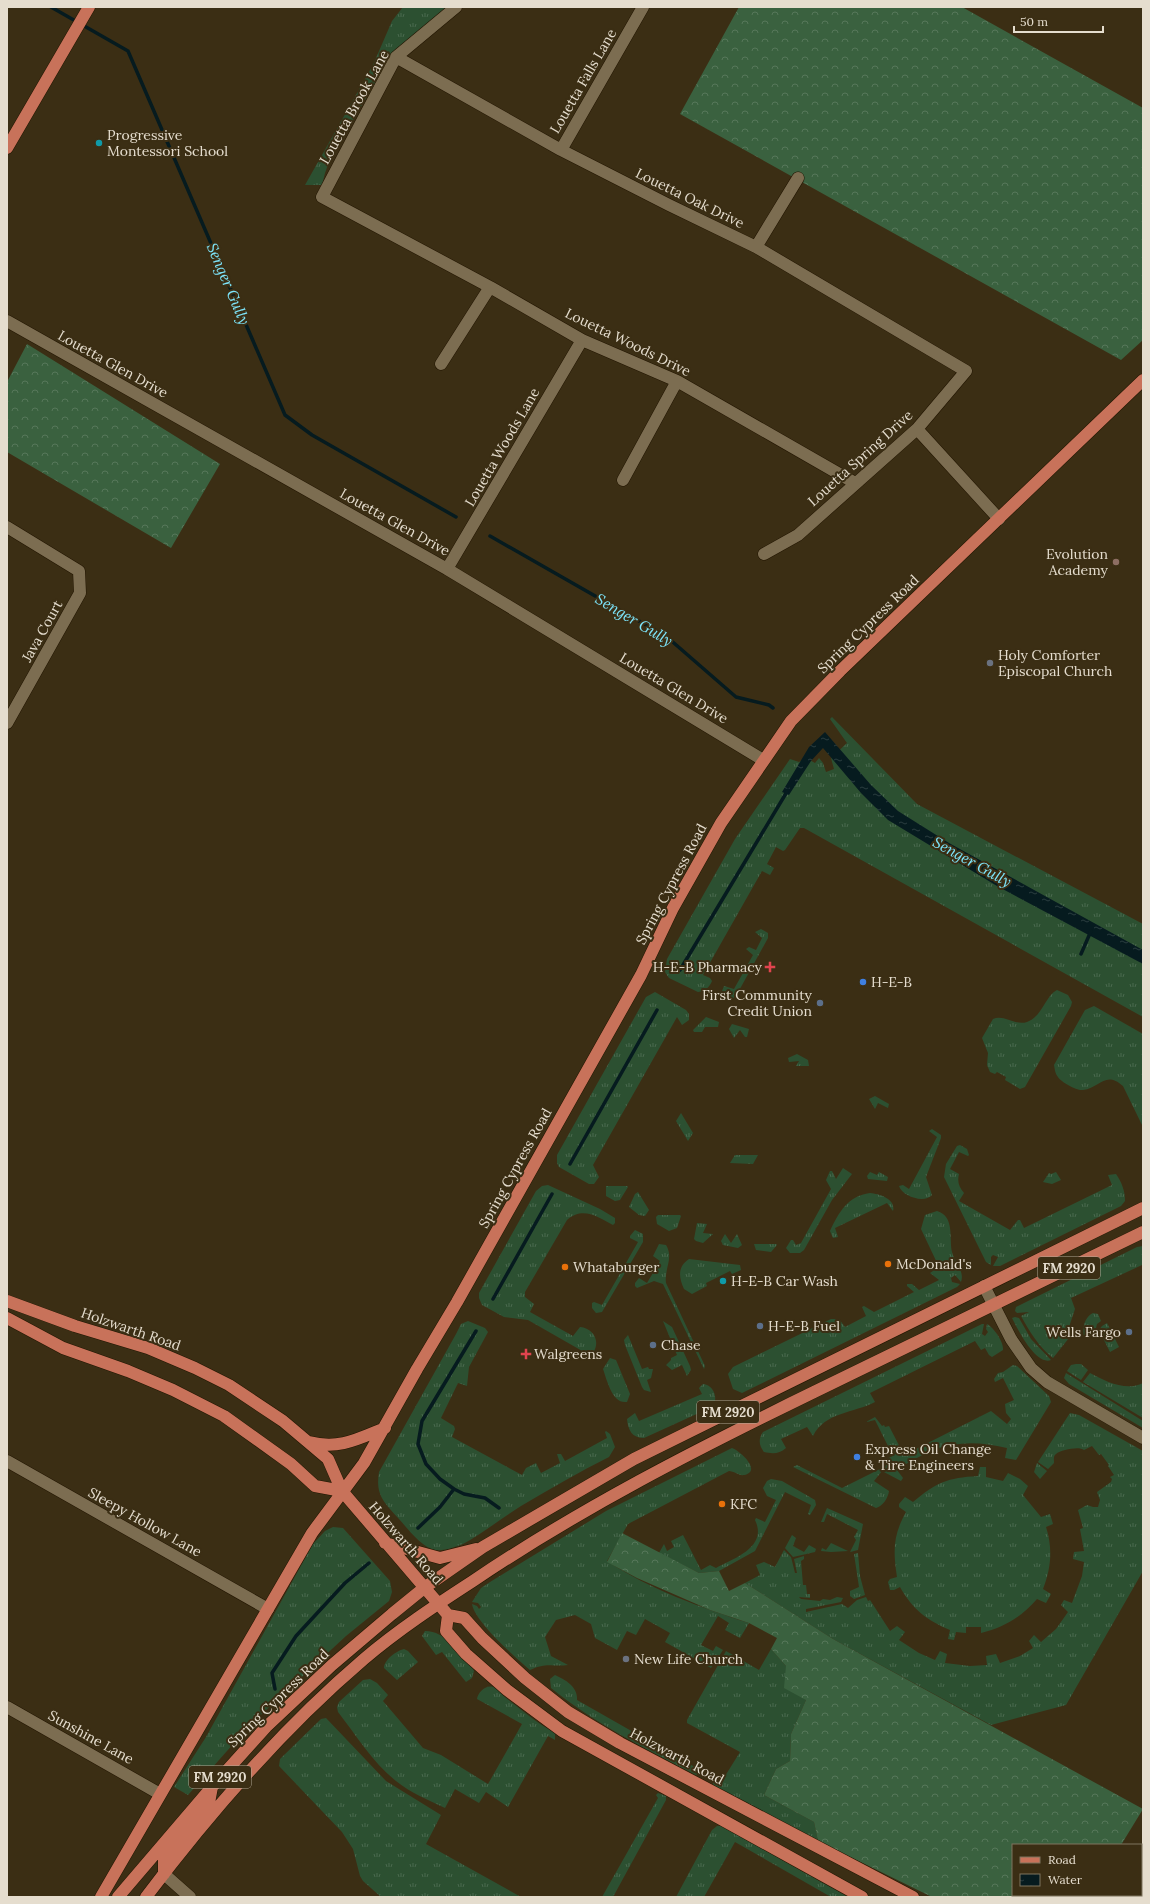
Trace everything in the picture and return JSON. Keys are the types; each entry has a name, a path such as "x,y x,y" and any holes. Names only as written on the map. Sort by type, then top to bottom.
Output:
{"main road":[{"path":"7,148 89,7"},
{"name":"Spring Cypress Road","path":"101,1897 312,1532 364,1463 385,1428 641,975 673,908 721,823 763,760 791,721 834,676 1143,380"},
{"name":"FM 2920","path":"424,1588 484,1547 634,1459 1143,1208"},
{"name":"FM 2920","path":"146,1897 250,1770 303,1716 364,1659 438,1604 555,1528 647,1476 741,1427 1143,1232"},
{"name":"Holzwarth Road","path":"7,1301 75,1326 148,1348 195,1368 229,1385 283,1421 328,1459 342,1491 448,1615 464,1618 482,1638 525,1678 568,1712 620,1743 913,1897"},
{"path":"7,1318 63,1348 173,1390 224,1416 291,1464 315,1486 342,1491"},
{"path":"308,1442 322,1445 343,1444 385,1428"},
{"path":"385,1542 440,1558 484,1547"},
{"name":"Spring Cypress Road","path":"118,1897 212,1787 266,1727 332,1665 424,1588"},
{"path":"448,1615 446,1631 466,1654 507,1690 562,1731 862,1897"},
{"path":"691,1802 701,1785"},
{"path":"164,1874 164,1857 210,1803 212,1787"}],"street":[{"name":"Louetta Brook Lane","path":"322,197 396,57 456,7"},
{"name":"Louetta Falls Lane","path":"561,150 643,7"},
{"name":"Louetta Oak Drive","path":"396,57 561,150 756,247 966,371"},
{"path":"756,247 798,178"},
{"name":"Louetta Woods Drive","path":"322,197 490,287 582,340 677,381 855,483"},
{"path":"441,364 490,287"},
{"name":"Louetta Glen Drive","path":"7,321 447,569 763,760"},
{"name":"Louetta Woods Lane","path":"447,569 582,340"},
{"name":"Louetta Spring Drive","path":"764,554 798,535 917,429 966,371"},
{"path":"623,480 677,381"},
{"path":"917,429 998,519"},
{"name":"Java Court","path":"7,527 79,571 80,593 7,723"},
{"path":"984,1286 1011,1339 1031,1368 1047,1382 1143,1438"},
{"name":"Sleepy Hollow Lane","path":"7,1461 268,1609"},
{"name":"Sunshine Lane","path":"7,1708 160,1794"},
{"path":"164,1874 190,1897"}],"green space":[{"path":"403,7 447,7 398,48 388,61 330,159 322,185 305,185 373,65 392,21"},
{"path":"739,7 962,7 1143,108 1143,340 1121,360 680,114"},
{"path":"27,344 220,464 171,548 7,452 7,382"},
{"path":"832,717 917,804 1143,924 1143,1017 804,828 800,828 785,850 783,851 776,847 767,864 774,868 770,875 762,871 703,975 710,978 712,981 708,987 705,990 698,992 669,978 665,972 667,959 735,839 790,759 799,762 806,758 815,763 819,758 823,763 826,772 834,769 831,758 847,743 830,719"},
{"path":"761,929 768,933 768,938 736,996 732,999 727,998 722,991 724,986 734,989 753,955 746,949 749,947 756,950 762,938 755,932"},
{"path":"1057,990 1068,995 1072,1002 1071,1006 1025,1087 1020,1089 1005,1080 1006,1077 997,1072 995,1074 990,1072 987,1065 988,1053 982,1038 993,1019 1001,1018 1018,1023 1027,1022 1037,1015 1053,993"},
{"path":"655,992 686,1010 689,1014 689,1020 682,1025 677,1017 593,1165 599,1177 594,1184 589,1184 559,1167 557,1163 557,1155 646,997"},
{"path":"1094,1006 1143,1034 1143,1127 1123,1086 1117,1081 1107,1080 1089,1089 1080,1090 1069,1086 1058,1077 1056,1073 1054,1065 1085,1010"},
{"path":"706,1017 719,1022 718,1027 705,1027 702,1032 694,1032 693,1030"},
{"path":"732,1024 749,1029 747,1037 745,1037 740,1030 734,1038 729,1029"},
{"path":"797,1054 808,1060 809,1066 796,1066 799,1061 789,1062 788,1058"},
{"path":"875,1096 889,1104 888,1108 878,1103 875,1109 869,1099"},
{"path":"681,1113 693,1133 688,1141 676,1121"},
{"path":"932,1129 941,1135 941,1138 926,1177 932,1195 924,1199 914,1198 904,1193 899,1186 903,1185 909,1189 937,1137 929,1131"},
{"path":"960,1145 967,1149 969,1155 968,1156 959,1152 950,1169 959,1174 959,1184 964,1193 959,1201 1010,1230 1018,1220 1020,1220 1024,1228 1112,1185 1108,1175 1116,1174 1123,1187 1125,1201 1121,1206 1000,1266 993,1266 998,1257 993,1255 991,1257 991,1265 986,1262 944,1177 946,1164 957,1146"},
{"path":"735,1155 758,1155 753,1164 730,1163"},
{"path":"843,1168 852,1174 832,1200 804,1250 800,1253 790,1253 786,1248 791,1240 793,1240 796,1245 801,1243 831,1189 826,1180 830,1171 832,1171 836,1179"},
{"path":"870,1172 877,1175 879,1172 888,1177 887,1181 868,1179 867,1176"},
{"path":"1056,1172 1061,1180 1052,1184 1043,1182 1049,1173 1051,1174"},
{"path":"548,1185 600,1209 615,1218 615,1223 613,1225 596,1216 585,1213 573,1216 567,1220 525,1292 525,1297 534,1304 530,1312 573,1336 580,1327 589,1330 596,1340 593,1353 584,1352 528,1320 504,1317 482,1305 479,1298 479,1293 536,1191 542,1186"},
{"path":"606,1186 628,1187 620,1200 615,1201 606,1196"},
{"path":"638,1192 649,1210 645,1216 639,1215 629,1207 635,1194"},
{"path":"870,1193 890,1200 893,1211 887,1203 835,1228 838,1237 833,1238 830,1231 837,1217 845,1206 850,1201"},
{"path":"937,1211 947,1218 949,1223 953,1256 962,1274 961,1282 955,1275 951,1278 952,1282 960,1284 957,1287 742,1393 733,1389 728,1374 733,1367 831,1319 839,1319 845,1327 866,1316 862,1307 864,1306 874,1312 914,1292 907,1286 907,1284 912,1284 919,1290 939,1280 930,1273 939,1267 921,1229 925,1215"},
{"path":"658,1215 680,1215 677,1228 669,1231 657,1224 656,1217"},
{"path":"697,1223 707,1224 703,1233 713,1234 703,1243 694,1239"},
{"path":"635,1230 643,1234 643,1242 602,1312 596,1313 592,1308 592,1303 594,1302 602,1305 638,1242 630,1238"},
{"path":"725,1234 731,1243 737,1234 742,1245 738,1248 723,1245 721,1241"},
{"path":"659,1244 666,1245 669,1254 666,1283 705,1366 704,1369 663,1284 654,1281 637,1288 635,1286 635,1283 639,1278 647,1283 660,1261 653,1256"},
{"path":"754,1244 777,1245 771,1252 756,1250"},
{"path":"1143,1246 1143,1267 1142,1265 1071,1298 1075,1309 1070,1324 1069,1338 1053,1358 1039,1344 1021,1316 1029,1312 1017,1313 1015,1311 1016,1307 1137,1247"},
{"path":"689,1259 740,1265 741,1270 732,1274 730,1271 706,1283 707,1286 692,1294 684,1289 680,1277 682,1266"},
{"path":"1093,1313 1098,1314 1101,1321 1097,1324 1095,1332 1084,1336 1083,1329 1085,1323 1088,1317"},
{"path":"1012,1318 1019,1318 1031,1339 1051,1360 1039,1358 1028,1346"},
{"path":"468,1321 485,1328 488,1332 469,1367 467,1386 458,1383 441,1418 454,1426 455,1429 452,1437 522,1475 526,1468 536,1463 541,1473 560,1463 557,1454 561,1454 565,1461 607,1438 606,1431 610,1434 615,1447 609,1457 521,1506 463,1544 436,1550 426,1546 416,1538 385,1503 378,1487 379,1472 461,1324"},
{"path":"663,1321 672,1327 690,1366 691,1370 687,1376 682,1365 672,1370 666,1365 671,1358 677,1355"},
{"path":"1107,1323 1119,1347 1110,1352 1099,1330"},
{"path":"984,1324 982,1334 985,1336 988,1332 986,1329 987,1324 995,1332 1002,1343 1003,1350 992,1357 985,1348 981,1350 975,1341 870,1393 875,1402 832,1418 818,1428 813,1436 807,1427 781,1439 786,1448 781,1451 770,1453 762,1450 760,1440 763,1432"},
{"path":"628,1335 642,1369 648,1367 649,1369 653,1369 651,1378 647,1380 651,1392 644,1390 642,1387 625,1345 624,1340"},
{"path":"610,1358 616,1360 630,1394 627,1402 622,1402 617,1399 608,1385 603,1369"},
{"path":"1081,1364 1088,1370 1081,1380 1067,1371 1071,1365"},
{"path":"1013,1365 1017,1366 1049,1396 1051,1402 1016,1460 1005,1458 1007,1448 991,1445 976,1443 962,1444 936,1449 923,1454 897,1470 903,1478 901,1481 882,1471 874,1481 889,1491 885,1501 876,1508 793,1467 797,1465 842,1488 886,1466 884,1460 893,1456 875,1420 866,1422 875,1417 882,1426 889,1426 904,1455 991,1411 1007,1424 1011,1419 1006,1413 1005,1404 1014,1400 1003,1378 995,1382 994,1379 998,1373 1003,1372"},
{"path":"1066,1373 1143,1421 1143,1428 1069,1384 1064,1378"},
{"path":"1090,1373 1109,1382 1123,1386 1143,1383 1143,1418 1083,1382"},
{"path":"703,1384 707,1385 713,1390 715,1400 712,1407 644,1438 636,1437 631,1433 628,1427 627,1419 635,1413 639,1421 702,1394 699,1388"},
{"path":"1070,1413 1079,1415 1143,1451 1143,1571 1066,1705 991,1725 833,1639 745,1583 760,1575 756,1565 764,1562 775,1567 784,1550 791,1557 795,1573 797,1573 794,1559 804,1556 804,1559 801,1561 803,1585 806,1585 807,1594 810,1594 810,1598 799,1597 801,1599 820,1601 823,1599 830,1600 837,1597 843,1598 841,1602 806,1609 806,1612 842,1604 848,1608 857,1600 866,1597 868,1601 870,1600 890,1631 897,1626 905,1632 899,1640 919,1653 935,1660 940,1651 947,1654 945,1663 970,1666 987,1665 986,1656 996,1654 1000,1663 1020,1656 1033,1648 1029,1641 1034,1635 1041,1642 1056,1629 1068,1612 1061,1605 1064,1600 1072,1603 1082,1576 1084,1562 1073,1559 1074,1552 1084,1551 1080,1529 1083,1528 1078,1510 1087,1505 1098,1507 1100,1500 1097,1492 1111,1482 1112,1479 1110,1477 1114,1475 1101,1454 1099,1455 1092,1446 1084,1450 1074,1448 1056,1454 1054,1456 1054,1463 1048,1469 1038,1462"},
{"path":"732,1448 740,1452 748,1461 751,1469 749,1473 742,1475 729,1471 628,1524 607,1561 640,1580 676,1597 749,1623 740,1638 725,1630 729,1623 718,1616 701,1645 713,1651 716,1646 723,1650 711,1668 665,1642 670,1633 645,1619 636,1635 627,1631 617,1650 595,1638 591,1624 575,1615 556,1620 545,1637 551,1656 568,1665 545,1665 530,1670 496,1639 480,1620 472,1604 477,1606 479,1609 481,1607 478,1603 472,1602 481,1588 606,1511"},
{"path":"1037,1463 1047,1471 1040,1479 1034,1472"},
{"path":"980,1467 986,1467 986,1477 1003,1481 1008,1473 1020,1479 1028,1486 1023,1495 1041,1517 1050,1514 1053,1524 1046,1527 1050,1543 1050,1558 1048,1574 1043,1589 1051,1594 1046,1603 1037,1599 1019,1616 998,1628 981,1633 981,1627 966,1627 966,1633 956,1632 954,1640 948,1639 950,1630 935,1623 915,1608 900,1587 890,1590 888,1582 890,1579 897,1577 895,1559 896,1536 906,1512 899,1507 899,1504 905,1497 913,1502 943,1482 958,1478 978,1476"},
{"path":"771,1479 782,1481 815,1500 816,1505 810,1515 808,1514 811,1505 785,1492 755,1551 719,1571 699,1573 659,1553 664,1544 667,1551 674,1547 671,1541 683,1535 701,1570 710,1565 716,1568 740,1556 748,1550 757,1537 758,1529 755,1520 756,1518 765,1522 776,1500 767,1496 763,1488 767,1481"},
{"path":"827,1508 863,1524 858,1550 850,1552 856,1540 854,1537 858,1530 827,1514 824,1522 821,1522"},
{"path":"333,1527 343,1528 390,1581 392,1592 389,1601 346,1636 250,1725 188,1795 174,1787 206,1737 313,1544 325,1531"},
{"path":"622,1533 699,1573 719,1571 729,1591 745,1583 833,1639 1143,1809 1122,1844 1012,1844 1012,1896 1089,1897 932,1897 818,1841 814,1822 764,1795 776,1769 790,1761 791,1734 806,1700 784,1688 786,1666 771,1649 777,1638 749,1623 710,1610 637,1578 607,1562"},
{"path":"792,1535 796,1538 793,1546 804,1552 809,1545 816,1549 815,1552 793,1557 785,1548"},
{"path":"831,1543 848,1551 821,1551 822,1548 826,1550"},
{"path":"858,1553 860,1576 865,1595 854,1599 850,1596 850,1591 859,1587 854,1554"},
{"path":"425,1631 433,1632 439,1635 457,1649 472,1667 474,1671 472,1678 466,1682 442,1652 436,1655 422,1636"},
{"path":"404,1649 408,1651 418,1662 397,1680 384,1668 386,1662 391,1656"},
{"path":"771,1649 786,1666 806,1700 791,1734 790,1761 776,1769 764,1795 814,1822 818,1841 717,1788 713,1784 713,1777 722,1781 740,1752 687,1723 687,1720 726,1651 759,1670"},
{"path":"555,1675 570,1684 576,1691 577,1700 700,1770 701,1772 696,1775 621,1735 585,1713 551,1688 550,1679"},
{"path":"370,1679 377,1683 388,1695 383,1701 423,1748 441,1755 488,1784 522,1724 477,1699 479,1694 486,1687 496,1689 530,1717 555,1733 555,1740 548,1736 508,1807 486,1792 479,1803 455,1789 445,1808 408,1789 388,1774 372,1757 338,1712 337,1707 339,1702 363,1680"},
{"path":"326,1718 386,1781 441,1815 426,1844 521,1897 381,1897 363,1881 360,1876 353,1849 342,1832 279,1766 280,1759 321,1719"},
{"path":"658,1793 666,1796 666,1800 613,1897 602,1897 658,1798 656,1795"},
{"path":"717,1826 721,1826 848,1897 831,1897 735,1842 704,1897 676,1897 712,1830"}],"water":[{"path":"825,732 871,785 898,811 949,843 1143,950 1143,964 997,886 888,820 861,793 823,748 811,761 789,795 782,792 809,747"}],"waterway":[{"name":"Senger Gully","path":"51,7 128,51 285,415 312,435 456,517"},
{"name":"Senger Gully","path":"490,536 667,637 736,697 769,705 773,708"},
{"path":"680,970 788,790"},
{"path":"1081,954 1091,931"},
{"path":"570,1164 657,1010"},
{"path":"493,1299 552,1194"},
{"path":"476,1331 422,1421 418,1444 426,1464 440,1479 464,1494 485,1498 499,1508"},
{"path":"418,1528 440,1507 454,1489"},
{"path":"275,1689 272,1673 296,1636 345,1583 369,1563"}],"place":[{"name":"Progressive Montessori School","path":"99,143"},
{"name":"Evolution Academy","path":"1116,562"},
{"name":"Holy Comforter Episcopal Church","path":"990,663"},
{"name":"H-E-B Pharmacy","path":"770,967"},
{"name":"H-E-B","path":"863,982"},
{"name":"First Community Credit Union","path":"820,1003"},
{"name":"McDonald's","path":"888,1264"},
{"name":"Whataburger","path":"565,1267"},
{"name":"H-E-B Car Wash","path":"723,1281"},
{"name":"H-E-B Fuel","path":"760,1326"},
{"name":"Wells Fargo","path":"1129,1332"},
{"name":"Chase","path":"653,1345"},
{"name":"Walgreens","path":"526,1354"},
{"name":"Express Oil Change & Tire Engineers","path":"857,1457"},
{"name":"KFC","path":"722,1504"},
{"name":"New Life Church","path":"626,1659"}]}
